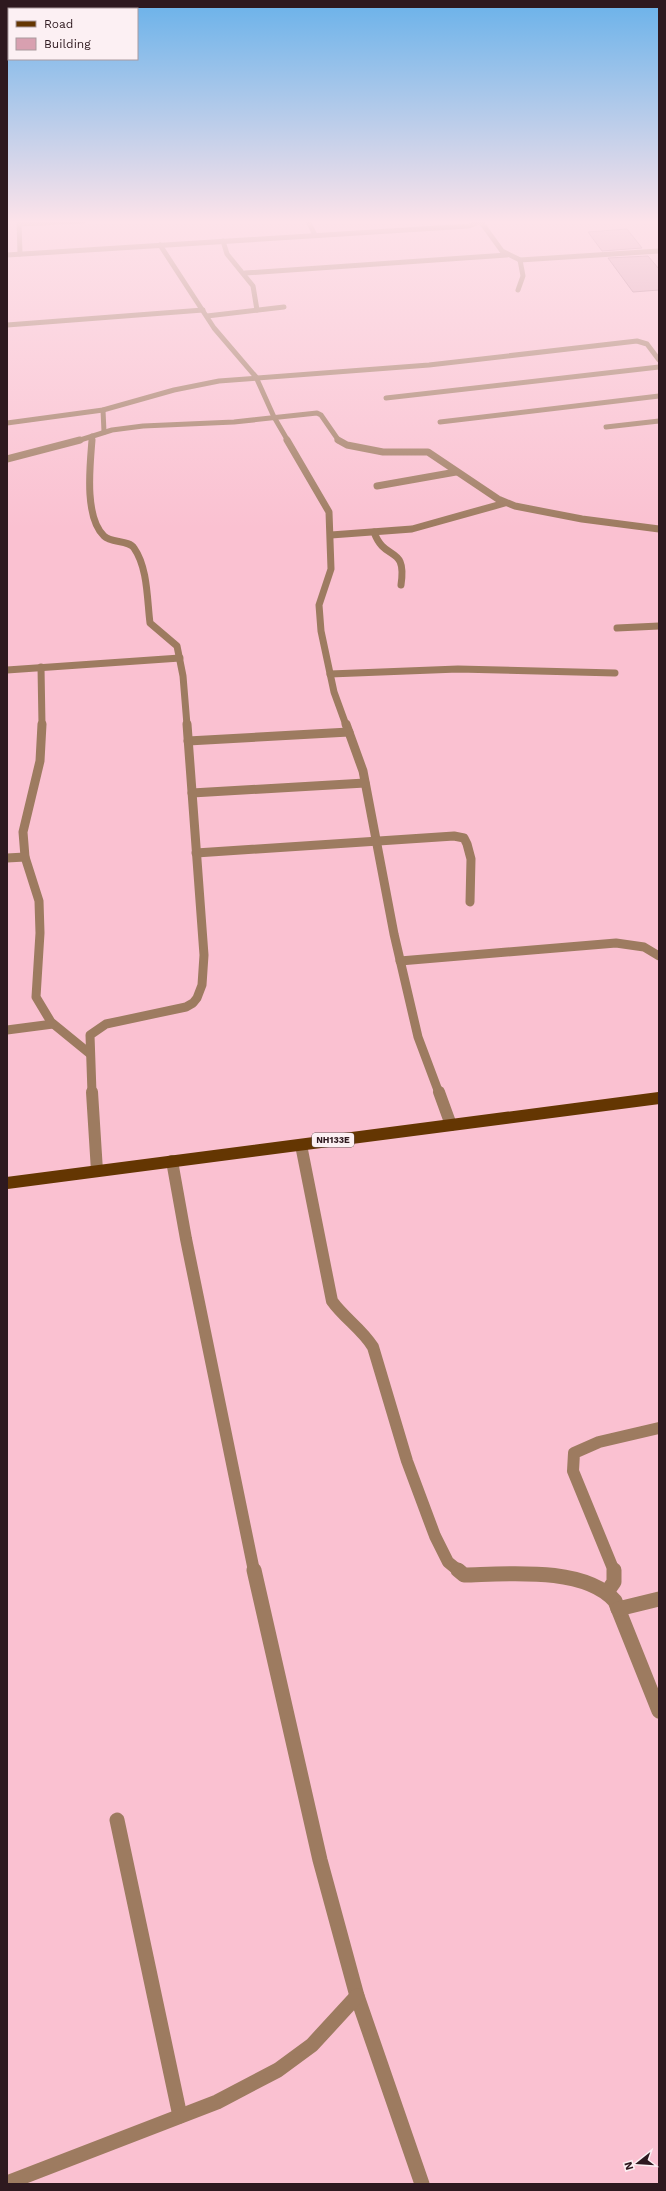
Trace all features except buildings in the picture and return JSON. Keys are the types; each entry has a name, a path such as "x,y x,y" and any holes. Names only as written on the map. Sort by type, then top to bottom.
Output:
{"main road":[{"name":"NH133E","path":"7,1183 659,1098"}],"street":[{"path":"7,325 36,323"},
{"path":"213,323 256,377 274,417 326,507 331,526 331,569 319,605 321,631 334,692 363,771 400,961 418,1037 451,1125"},
{"path":"7,423 103,410 174,390 256,377 421,366 637,341 647,344 659,360"},
{"path":"386,398 659,367"},
{"path":"440,422 659,396"},
{"path":"103,410 104,432"},
{"path":"7,459 59,446 104,432 144,426 219,423 317,413 321,415 339,441 346,445 383,452 428,452 456,472 505,503 582,519 659,529"},
{"path":"606,427 659,421"},
{"path":"92,436 89,486 98,527 106,537 134,546 138,554 145,579 150,623 156,630 177,646 180,658 188,741 204,955 201,992 195,1003 186,1007 119,1021 98,1028 90,1035 89,1053 97,1171"},
{"path":"377,486 456,472"},
{"path":"331,535 374,532 430,525 505,503"},
{"path":"374,532 380,546 400,559 403,564 404,570 401,585"},
{"path":"617,628 659,626"},
{"path":"7,670 180,658"},
{"path":"41,667 42,736 40,761 23,832 25,857 39,901 40,933 36,997 39,1006 52,1024 89,1053"},
{"path":"330,674 458,669 615,673"},
{"path":"188,741 349,732"},
{"path":"192,793 365,783"},
{"path":"196,853 446,836 464,838 467,842 469,850 470,902"},
{"path":"7,858 25,857"},
{"path":"400,961 616,943 644,947 659,956"},
{"path":"7,1030 52,1024"},
{"path":"301,1145 332,1301 342,1317 368,1338 373,1347 407,1461 435,1536 448,1562 464,1575 536,1574 563,1576 607,1592 615,1601 659,1711"},
{"path":"172,1161 186,1239 262,1608 320,1860 357,1996 422,2184"},
{"path":"607,1592 614,1582 614,1569 573,1471 572,1458 574,1453 589,1445 659,1428"},
{"path":"618,1609 659,1599"},
{"path":"118,1820 180,2116"},
{"path":"7,2183 217,2102 285,2066 312,2045 357,1996"}]}
